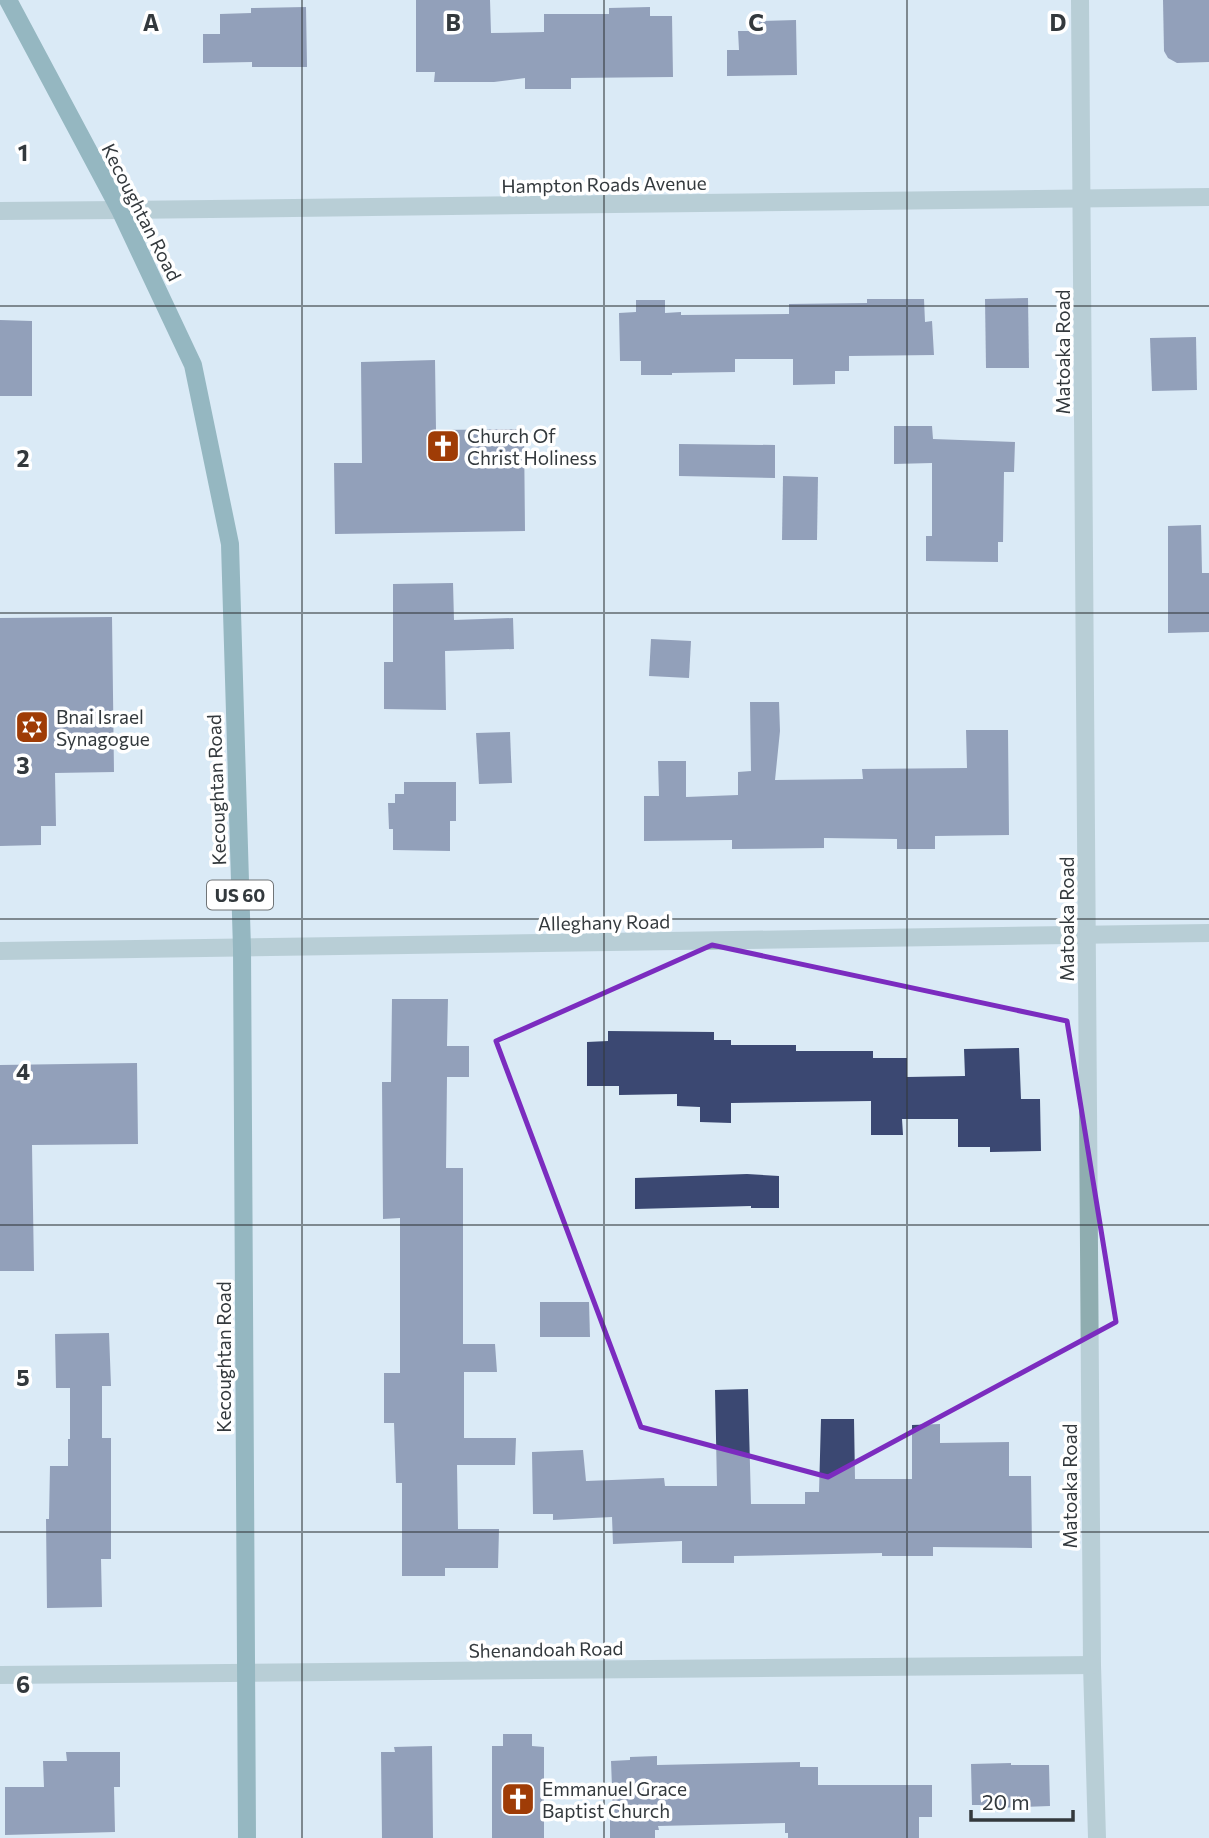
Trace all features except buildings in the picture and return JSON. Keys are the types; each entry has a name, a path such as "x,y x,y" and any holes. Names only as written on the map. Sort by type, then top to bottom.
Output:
{"main road":[{"name":"Kecoughtan Road","path":"8,0 120,209 193,365 230,544 242,949 247,1838"}],"street":[{"name":"Matoaka Road","path":"1080,0 1091,1665 1097,1838"},
{"name":"Hampton Roads Avenue","path":"0,211 1209,197"},
{"name":"Alleghany Road","path":"0,951 1209,933"},
{"name":"Shenandoah Road","path":"0,1675 1091,1665"}],"highlighted area":[{"path":"712,945 1067,1021 1116,1322 828,1477 641,1427 496,1041"}],"place":[{"name":"Church Of Christ Holiness","path":"443,446"},
{"name":"Bnai Israel Synagogue","path":"32,727"},
{"name":"Emmanuel Grace Baptist Church","path":"518,1799"}]}
